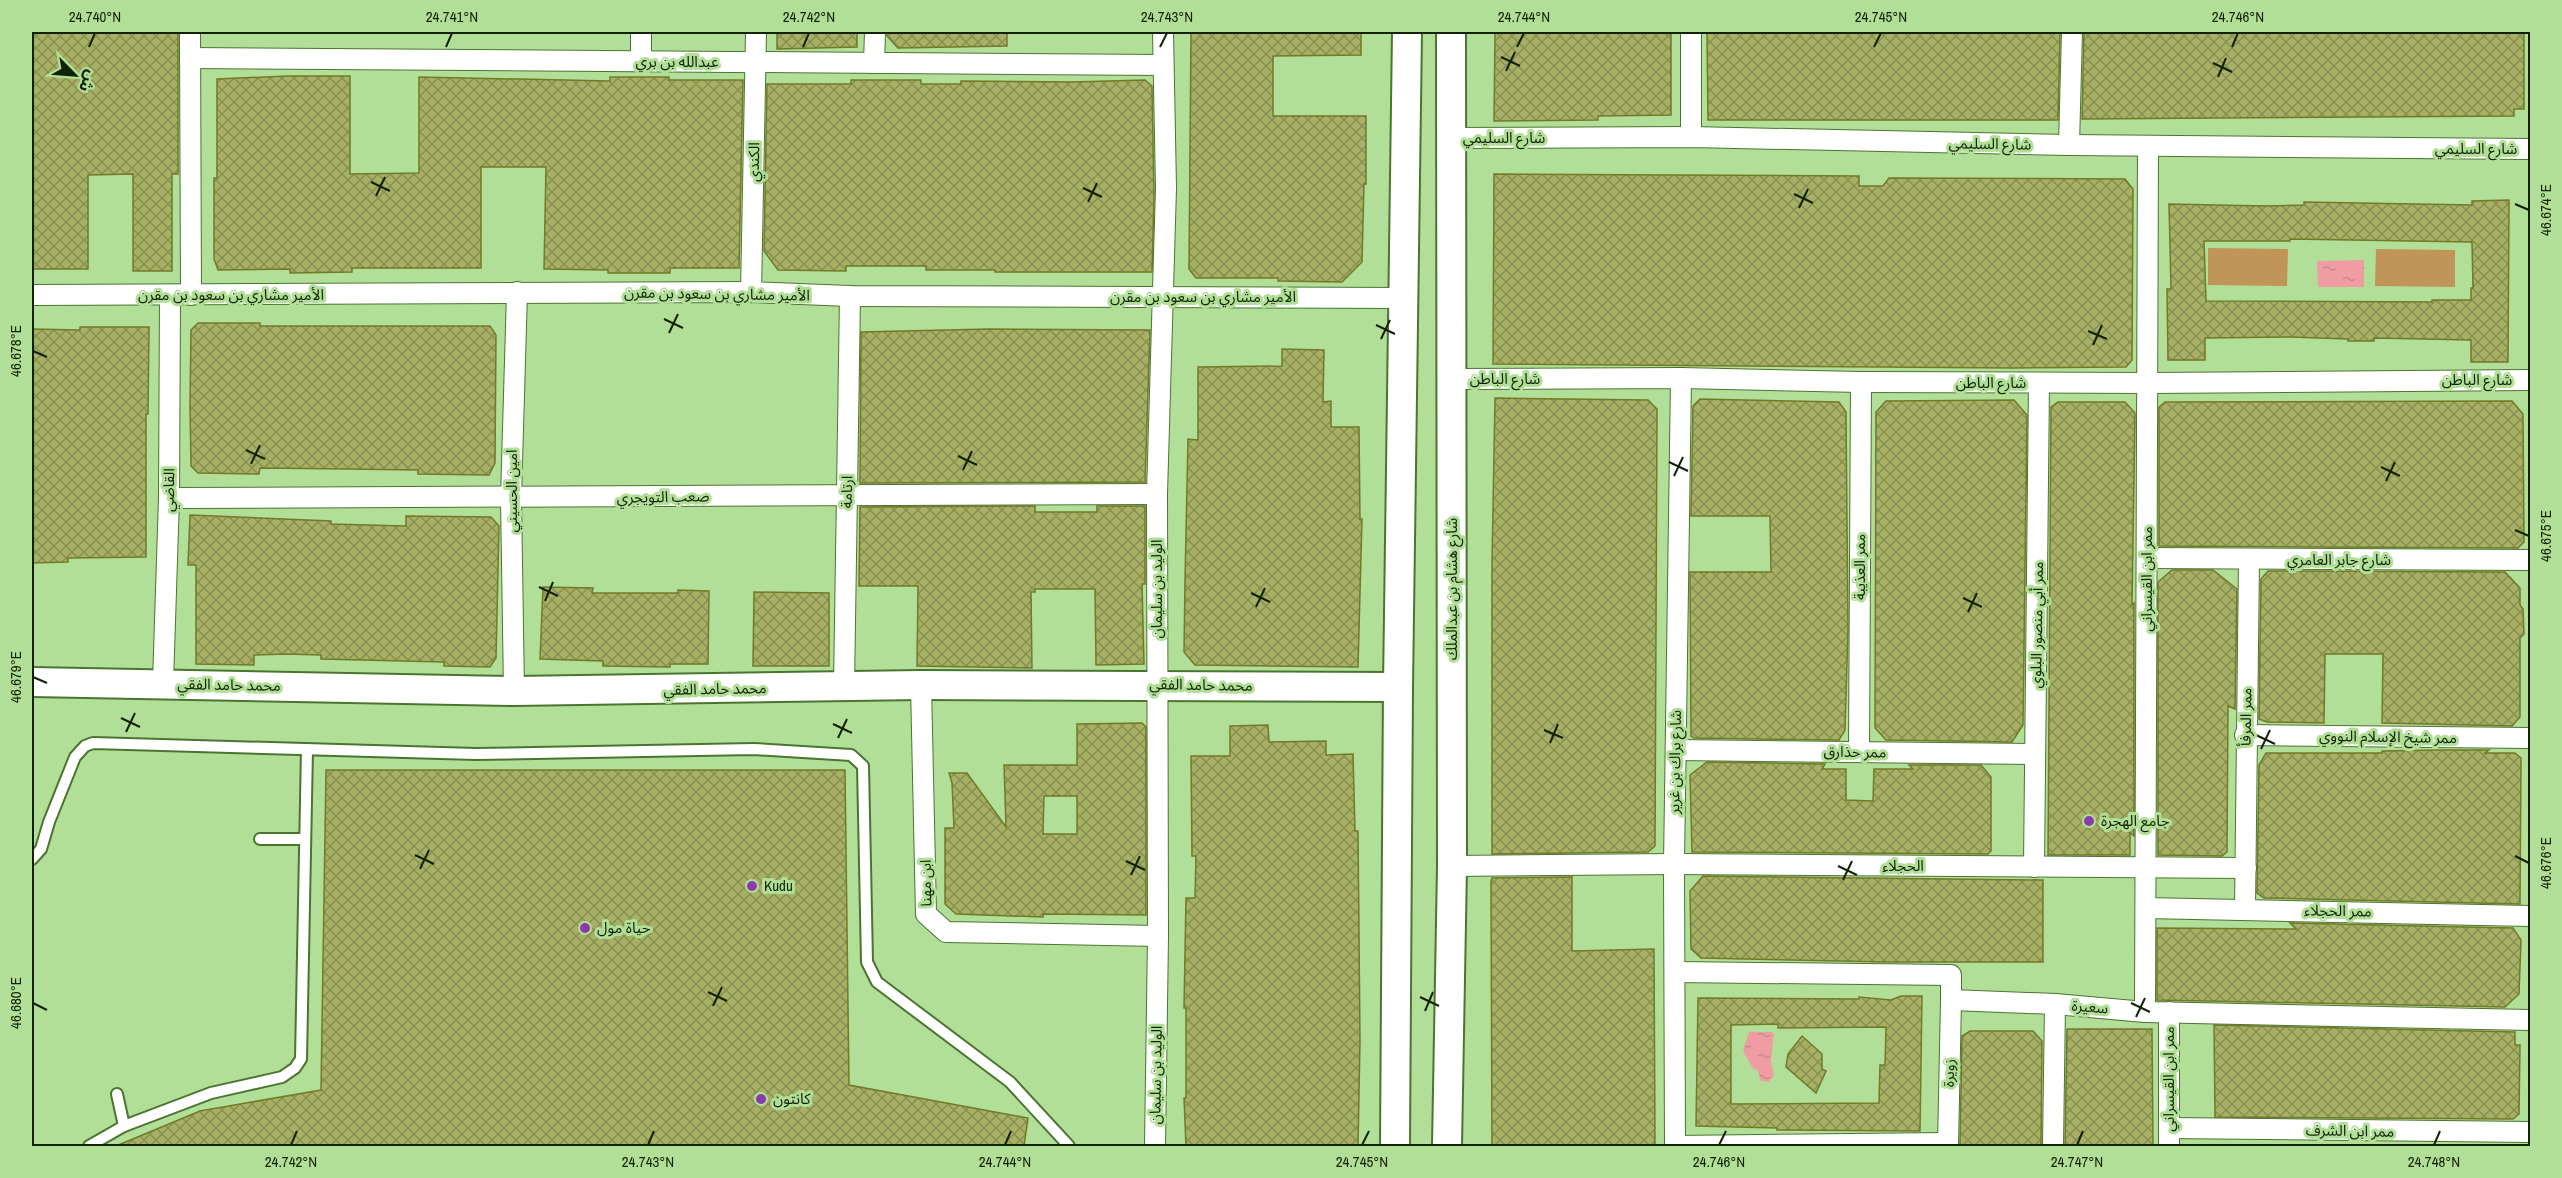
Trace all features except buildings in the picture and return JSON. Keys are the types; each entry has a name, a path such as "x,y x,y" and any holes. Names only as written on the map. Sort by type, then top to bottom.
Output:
{"street":[{"path":"190,32 191,296"},
{"path":"641,32 641,61"},
{"name":"الكندي","path":"751,292 756,32"},
{"path":"874,63 875,32"},
{"name":"الوليد بن سليمان","path":"1155,1146 1158,936 1157,494 1166,188 1163,32"},
{"path":"1395,1146 1398,687 1407,32"},
{"name":"شارع هشام بن عبدالملك","path":"1447,1146 1452,866 1450,32"},
{"path":"1690,137 1691,32"},
{"path":"2070,145 2072,32"},
{"name":"عبدالله بن بري","path":"190,58 1163,65"},
{"name":"شارع السليمي","path":"1449,138 1690,137 2070,145 2530,149"},
{"name":"ممر ابن القيسراني","path":"2145,1011 2148,146"},
{"name":"امين الحسيني","path":"514,691 511,498 517,292"},
{"name":"الأمير مشاري بن سعود بن مقرن","path":"32,295 751,292 849,296 1403,298"},
{"name":"القاضي","path":"163,683 169,498 170,296"},
{"name":"ارتامة","path":"844,687 849,296"},
{"name":"شارع الباطن","path":"1452,379 1681,378 2040,383 2530,380"},
{"name":"شارع براك بن غرير","path":"1675,1146 1674,864 1681,378"},
{"name":"ممر العذيبة","path":"1859,752 1861,382"},
{"name":"ممر أبي منصور البلوي","path":"2034,867 2040,383"},
{"name":"صعب التويجري","path":"169,498 1157,494"},
{"name":"شارع جابر العامري","path":"2147,558 2530,560"},
{"name":"ممر المرفأ","path":"2245,909 2248,560"},
{"name":"محمد حامد الفقي","path":"32,682 514,691 921,685 1158,684 1398,687"},
{"name":"ابن مهنا","path":"921,685 926,914 946,932 1158,936"},
{"name":"ممر شيخ الإسلام النووي","path":"2246,735 2530,738"},
{"name":"ممر حذارق","path":"1676,750 2035,754"},
{"name":"الحجلاء","path":"1452,866 1674,864 2246,868"},
{"name":"ممر الحجلاء","path":"2146,908 2530,916"},
{"path":"1675,972 1951,975 1951,1000"},
{"name":"سعيرة","path":"1951,1000 2169,1012 2530,1020"},
{"name":"زويرة","path":"1948,1145 1951,1000"},
{"path":"2053,1146 2055,1004"},
{"name":"ممر ابن القيسراني","path":"2169,1012 2169,1137"},
{"name":"ممر ابن الشرف","path":"2169,1137 2344,1139 2530,1132"},
{"path":"1675,1146 1948,1145"}],"lane":[{"path":"32,859 41,849 65,777 75,757 85,746 93,743 476,754 754,749 851,755 863,766 867,962 877,982 1010,1082 1069,1146"},
{"path":"89,1146 124,1126 211,1093 282,1077 295,1068 301,1059 307,749"},
{"path":"260,839 304,839"},
{"path":"117,1094 124,1126"}],"shaded area":[{"path":"2208,248 2288,249 2287,286 2208,285"},
{"path":"2376,249 2455,250 2455,287 2375,286"}],"water":[{"path":"2364,260 2364,287 2318,287 2317,261"},
{"path":"1749,1032 1772,1032 1774,1035 1771,1061 1774,1075 1769,1082 1761,1081 1757,1069 1754,1070 1743,1051"}],"place":[{"name":"جامع الهجرة","path":"2089,821"},
{"name":"Kudu","path":"752,886"},
{"name":"حياة مول","path":"585,928"},
{"name":"كانتون","path":"761,1099"}]}
